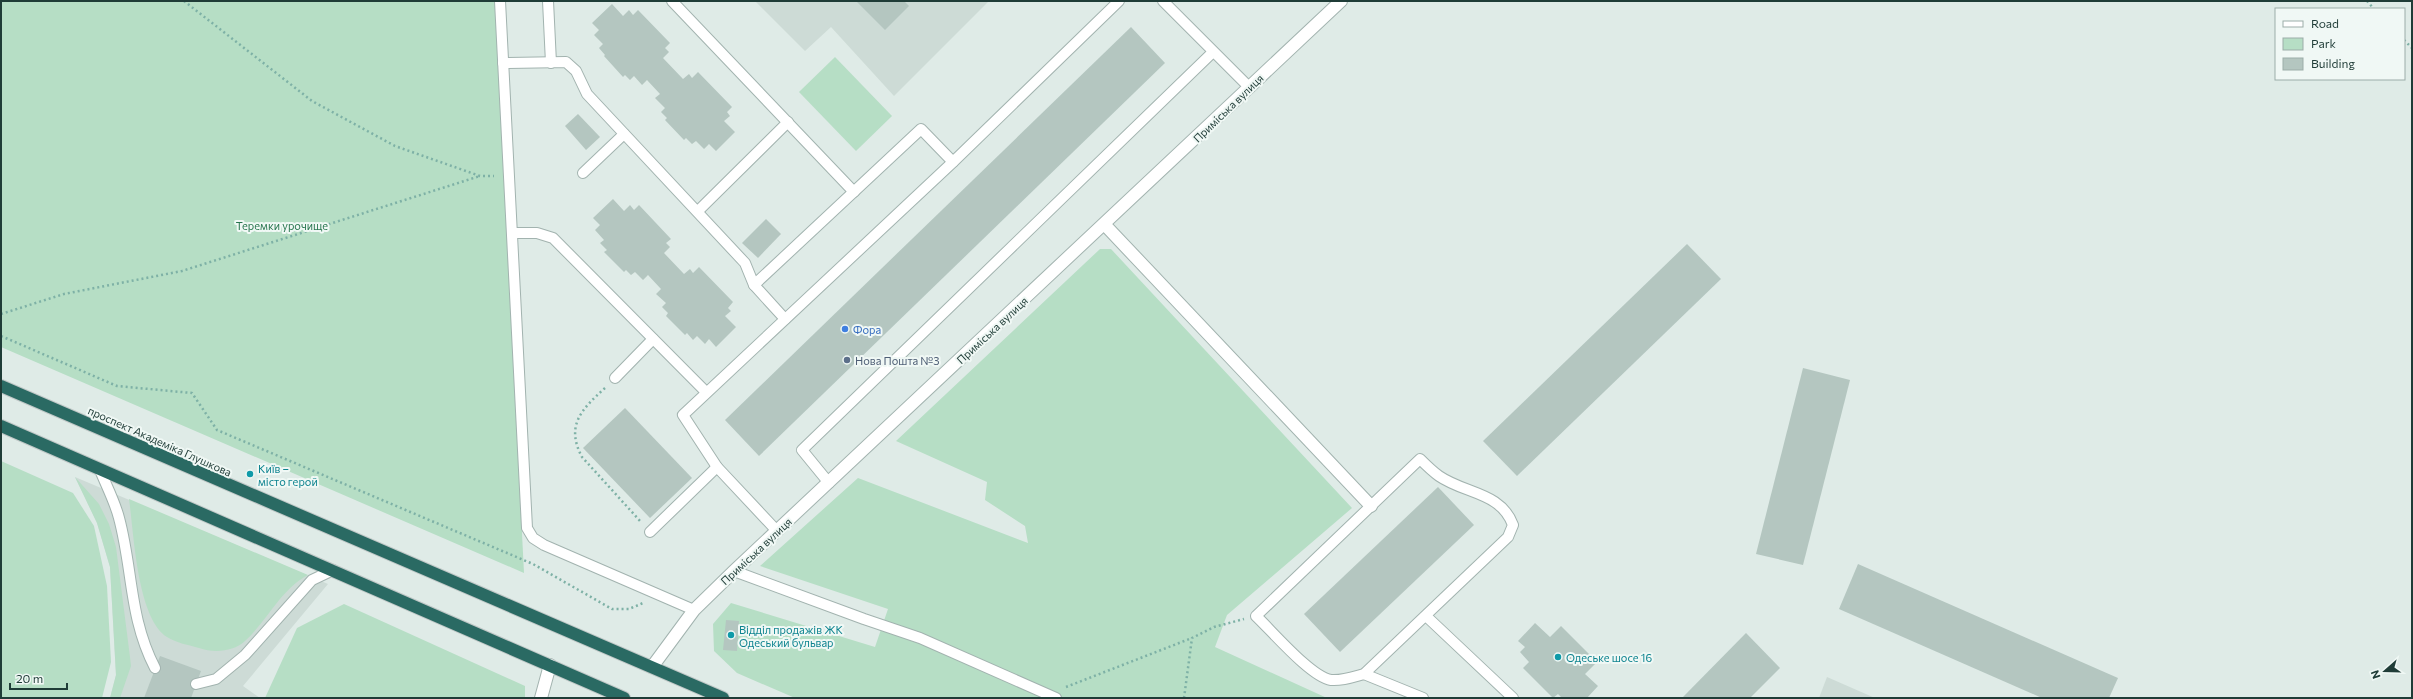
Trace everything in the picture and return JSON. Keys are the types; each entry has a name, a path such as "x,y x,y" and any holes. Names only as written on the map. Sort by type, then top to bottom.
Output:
{"highway":[{"name":"проспект Академіка Глушкова","path":"1,386 507,606 723,698"},
{"path":"1,426 501,643 621,697"}],"street":[{"name":"Приміська вулиця","path":"652,667 694,610 734,571 1105,225 1341,1"},
{"path":"1105,225 1371,506"},
{"path":"541,698 550,666"}],"lane":[{"path":"500,1 527,528 533,538 544,546 658,596 694,610"},
{"path":"548,1 551,62"},
{"path":"672,1 854,192"},
{"path":"776,531 717,467 683,415 953,162 1119,1"},
{"path":"1163,1 1249,87"},
{"path":"830,483 802,450 1213,52"},
{"path":"503,63 566,62 576,71 587,94 745,263 754,285 785,319"},
{"path":"698,211 788,122"},
{"path":"754,285 921,129 953,162"},
{"path":"583,173 624,134"},
{"path":"513,233 537,233 553,238 706,392"},
{"path":"615,378 653,339"},
{"path":"1420,459 1439,476 1499,503 1509,513 1513,525 1508,537 1426,616 1364,674 1345,680 1329,680 1314,672 1256,616 1420,459"},
{"path":"650,532 717,467"},
{"path":"100,470 119,517 138,623 146,650 155,668"},
{"path":"196,684 216,679 239,660 312,580 333,570"},
{"path":"734,571 920,638 1052,696"},
{"path":"1426,616 1513,698"},
{"path":"1364,674 1423,698"}],"path":[{"path":"184,1 312,101 395,146 480,176"},
{"path":"1,314 64,294 182,271 480,176 509,175"},
{"path":"1,336 117,386 192,393 217,430 533,564 612,609 629,609 658,596"},
{"path":"615,378 581,412 577,421 575,439 582,457 650,532"},
{"path":"1052,696 1192,638 1214,627 1256,616"},
{"path":"1184,698 1192,638"}],"shaded area":[{"path":"755,1 989,1 894,96 831,27 805,51"},
{"path":"75,477 328,584 243,686 260,698 110,698 116,675 110,567 97,523"},
{"path":"1827,677 1875,698 1819,698"}],"green space":[{"name":"Теремки урочище","path":"1,1 495,1 524,573 1,347"},
{"path":"835,57 892,116 856,151 799,92"},
{"path":"1100,249 1111,249 1352,508 1227,615 1215,647 1327,698 795,698 737,673 714,651 713,624 731,603 875,647 888,609 760,566 858,478 1028,543 1025,526 985,500 987,482 896,441"},
{"path":"1,461 73,493 94,526 107,586 111,662 102,698 1,698"},
{"path":"75,477 99,504 109,524 116,547 131,666 120,698 110,698 116,675 110,567 97,523"},
{"path":"129,499 308,575 298,581 282,597 261,624 240,645 229,649 211,651 174,641 167,637 157,627 149,612 143,594 135,553"},
{"path":"344,604 525,686 525,698 265,698 297,628"}],"building":[{"path":"856,1 904,1 909,6 885,30"},
{"path":"612,4 623,16 629,10 633,15 638,10 670,43 665,48 669,52 663,58 683,79 689,74 692,78 698,72 732,107 727,112 730,116 724,121 735,132 716,151 709,144 704,149 696,141 692,144 686,138 684,140 665,120 667,118 661,112 665,108 655,98 660,94 647,80 642,85 634,76 630,80 625,75 623,77 604,56 605,55 599,48 603,44 594,35 599,30 592,23"},
{"path":"1131,27 1165,63 759,456 725,420"},
{"path":"578,114 600,137 586,150 565,126"},
{"path":"613,199 624,211 630,205 634,210 639,205 671,239 666,243 670,247 664,253 684,274 690,269 693,273 699,267 733,302 728,308 731,311 725,316 736,327 716,347 709,339 705,344 697,336 693,340 687,333 685,335 666,316 668,313 662,307 666,303 656,294 661,289 648,275 643,280 635,272 631,275 626,270 624,272 604,252 607,250 600,243 604,240 595,230 600,225 593,218"},
{"path":"766,219 781,234 758,258 742,243"},
{"path":"1687,244 1721,279 1517,476 1483,441"},
{"path":"1803,368 1850,380 1803,565 1756,554"},
{"path":"625,408 692,478 650,518 583,448"},
{"path":"1438,487 1474,525 1340,652 1304,614"},
{"path":"1858,564 2118,678 2109,698 2042,698 1839,609"},
{"name":"Відділ продажів ЖК Одеський бульвар","path":"726,620 739,621 737,651 723,650"},
{"name":"Одеське шосе 16","path":"1535,623 1550,637 1561,626 1597,662 1585,674 1598,686 1587,698 1562,698 1558,694 1553,698 1523,668 1529,662 1520,652 1525,647 1518,641"},
{"path":"1746,633 1780,668 1750,698 1682,698"},
{"path":"160,656 201,671 191,698 144,698"}],"place":[{"name":"Фора","path":"845,329"},
{"name":"Нова Пошта №3","path":"847,360"},
{"name":"Київ – місто герой","path":"250,474"},
{"name":"Відділ продажів ЖК Одеський бульвар","path":"731,635"},
{"name":"Одеське шосе 16","path":"1558,657"}]}
